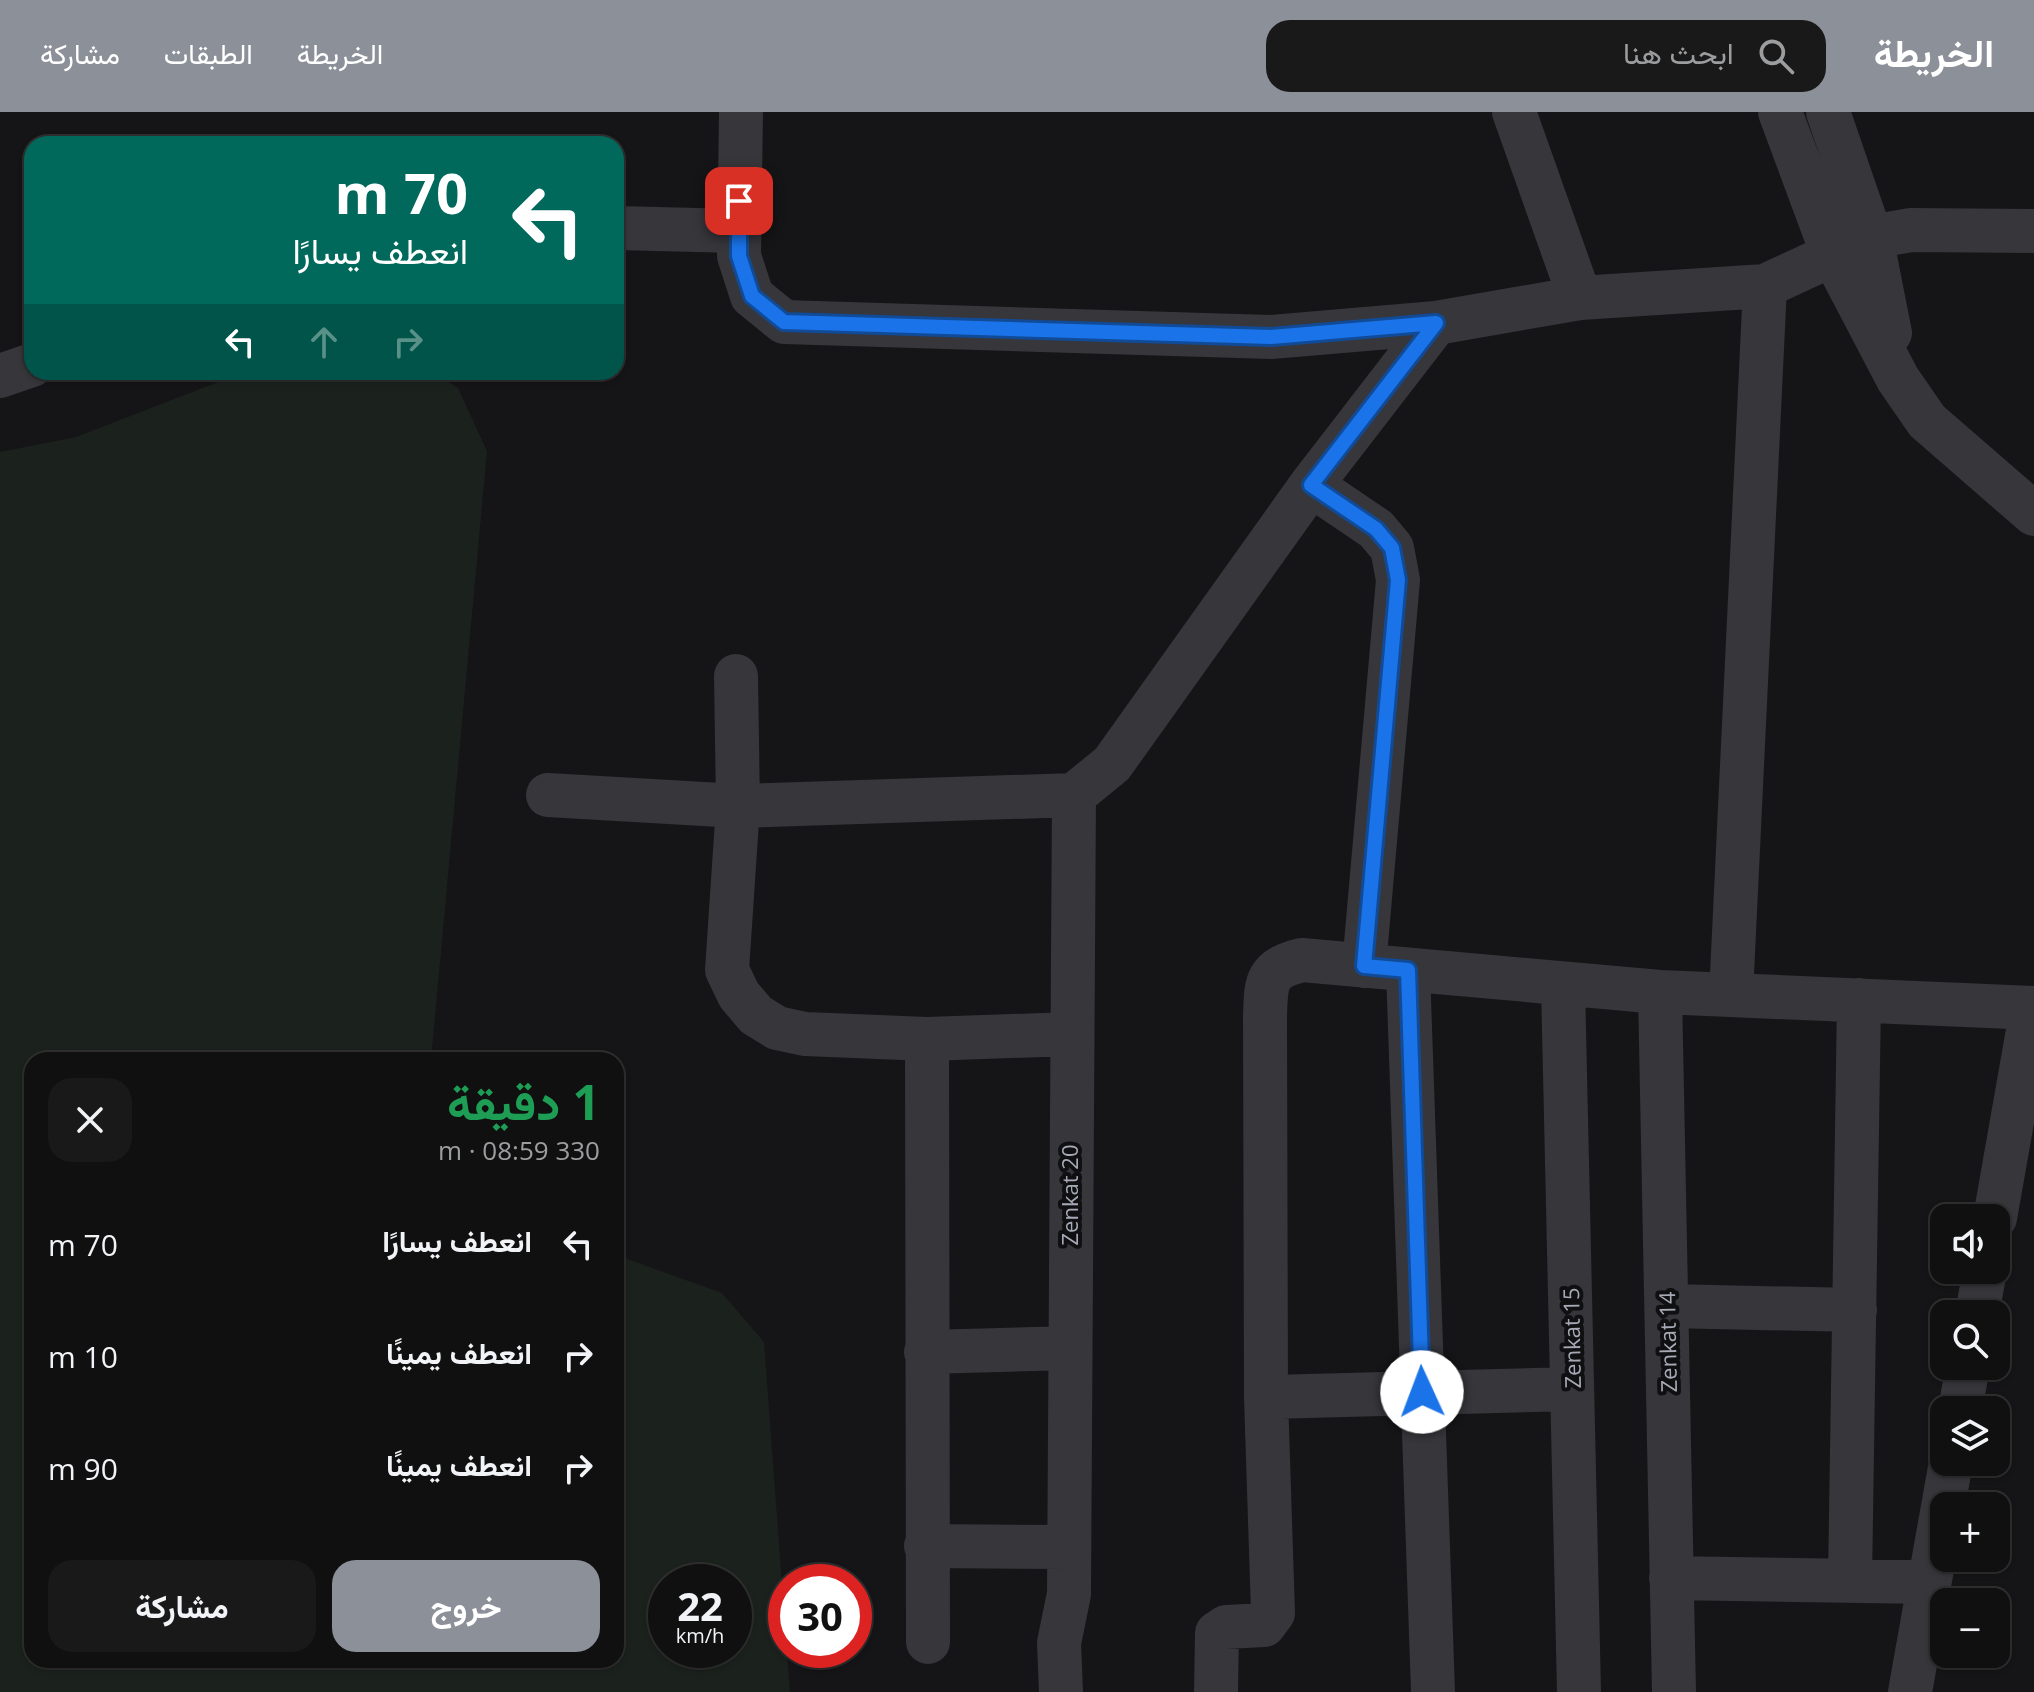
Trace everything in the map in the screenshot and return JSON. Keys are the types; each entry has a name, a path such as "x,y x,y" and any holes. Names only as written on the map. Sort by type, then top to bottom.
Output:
{"street":[{"path":"741,112 739,256 752,296 784,322 1271,337 1436,323 1580,298 1765,286 1871,237 1911,230 2034,231"},
{"path":"1514,112 1580,298"},
{"path":"1780,112 1833,255 1898,379 1927,421 2034,514"},
{"path":"1828,112 1871,237 1898,379"},
{"path":"624,228 738,231"},
{"path":"1731,995 1765,286"},
{"path":"548,795 738,806 1074,795 1112,764 1311,485 1436,323"},
{"path":"0,376 24,368"},
{"path":"1311,485 1376,529 1392,548 1398,580 1364,966"},
{"path":"736,676 738,806 727,970 739,995 756,1015 777,1028 805,1034 927,1039 1071,1034"},
{"name":"Zenkat 20","path":"1061,1692 1059,1643 1069,1594 1074,795"},
{"path":"1216,1692 1217,1633 1226,1627 1264,1625 1273,1613 1266,1397 1266,988 1272,973 1284,965 1302,960 1660,992 2033,1008 1998,1204"},
{"path":"1408,970 1433,1692"},
{"name":"Zenkat 15","path":"1563,985 1579,1692"},
{"name":"Zenkat 14","path":"1660,992 1674,1692"},
{"path":"1850,1581 1859,1000"},
{"path":"927,1039 928,1642"},
{"path":"1667,1306 1855,1310"},
{"path":"926,1352 1069,1348"},
{"path":"1266,1397 1572,1389"},
{"path":"1910,1692 1948,1476"},
{"path":"926,1546 1068,1547"},
{"path":"1671,1578 1929,1582"}],"shaded area":[{"path":"223,380 446,380 458,388 487,451 432,1052 24,1052 24,1668 624,1668 624,1258 722,1293 764,1342 780,1564 768,1564 768,1668 788,1668 790,1692 0,1692 0,452 76,437"}],"route":[{"path":"739,201 739,256 752,296 784,322 1271,337 1436,323 1311,485 1376,529 1392,548 1398,580 1364,966 1408,970 1422,1392"}]}
